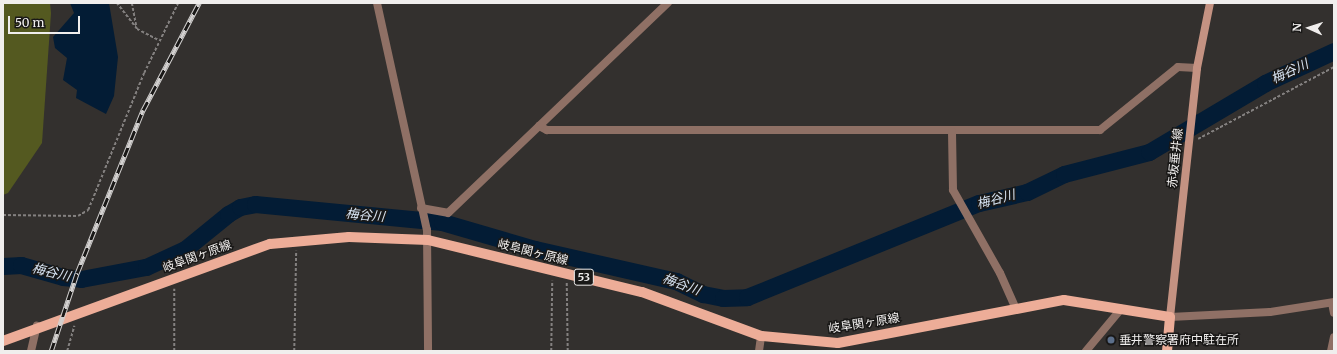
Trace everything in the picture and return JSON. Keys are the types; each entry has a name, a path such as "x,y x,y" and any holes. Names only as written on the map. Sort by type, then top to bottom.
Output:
{"main road":[{"name":"赤坂垂井線","path":"1170,317 1197,68 1210,3"},
{"name":"岐阜関ヶ原線","path":"3,340 77,311 174,279 270,244 349,237 427,235 567,274 642,292 761,336 838,343 1015,307 1064,300 1170,317"},
{"path":"1167,351 1170,317"}],"street":[{"path":"377,3 427,235 428,351"},
{"path":"422,210 448,213 668,3"},
{"path":"539,126 546,130 952,132 1100,130 1164,75 1178,67 1197,68"},
{"path":"952,132 956,197 1000,273 1015,307"},
{"path":"1170,317 1270,312 1333,302 1334,313"},
{"path":"1086,351 1121,309"},
{"path":"31,351 37,326"},
{"path":"759,351 761,336"},
{"path":"1331,351 1334,337"}],"path":[{"path":"117,3 137,29 159,40"},
{"path":"132,3 137,29"},
{"path":"3,215 78,216 88,210 159,40 178,3"},
{"path":"1189,143 1334,67"},
{"path":"294,351 296,241"},
{"path":"551,351 552,270"},
{"path":"567,274 568,351"},
{"path":"174,279 174,351"},
{"path":"66,351 77,311"}],"green space":[{"path":"3,3 50,3 51,13 42,143 8,193 3,195"}],"water":[{"path":"70,3 109,3 118,57 114,96 106,114 76,98 77,90 63,80 67,58 55,48 53,37 74,13"}],"waterway":[{"name":"梅谷川","path":"3,266 21,265 63,277 81,279 146,267 185,249 228,214 240,207 255,204 442,222 535,249 676,281 703,294 723,298 747,297 979,203 1027,192 1064,174 1149,152 1265,83 1334,51"}],"railway":[{"path":"51,351 77,273 143,110 199,3"}],"place":[{"name":"垂井警察署府中駐在所","path":"1111,340"}]}
